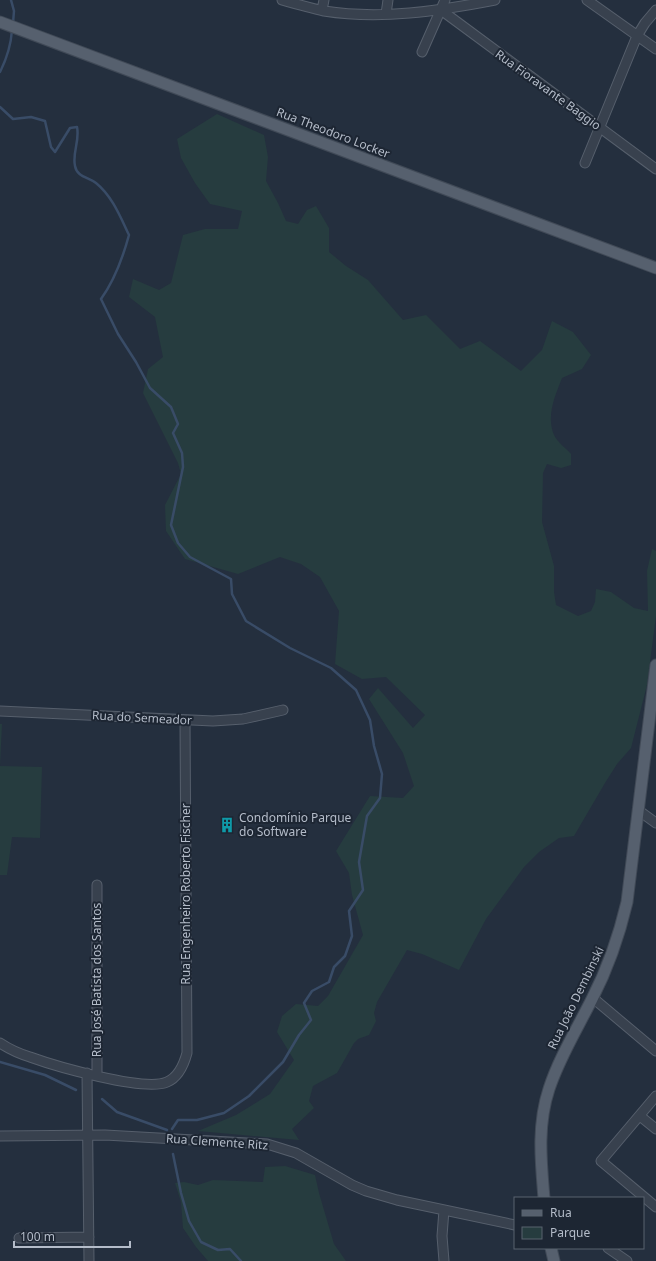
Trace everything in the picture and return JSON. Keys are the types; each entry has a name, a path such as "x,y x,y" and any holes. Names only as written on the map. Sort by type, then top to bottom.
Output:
{"main road":[{"name":"Rua Theodoro Locker","path":"1,22 656,268"},
{"name":"Rua João Dembinski","path":"544,1197 541,1140 543,1115 547,1095 559,1064 593,998 611,958 623,920 656,665"},
{"path":"551,1249 554,1261"}],"street":[{"path":"282,0 322,10 352,14 386,14 441,10 495,0"},
{"path":"322,10 324,0"},
{"path":"386,14 388,0"},
{"path":"422,52 445,0"},
{"path":"588,0 656,49"},
{"name":"Rua Fioravante Baggio","path":"441,10 656,169"},
{"path":"585,164 637,36 656,10"},
{"name":"Rua do Semeador","path":"0,711 213,721 243,719 284,710"},
{"name":"Rua Engenheiro Roberto Fischer","path":"97,1075 134,1084 160,1084 172,1080 182,1067 187,1053 185,720"},
{"path":"638,810 656,823"},
{"name":"Rua José Batista dos Santos","path":"97,886 97,1075"},
{"path":"593,998 656,1051"},
{"path":"0,1043 29,1057 97,1075"},
{"name":"Rua José Batista dos Santos","path":"87,1073 89,1261"},
{"path":"656,1096 601,1161 656,1207"},
{"path":"640,1116 656,1129"},
{"name":"Rua Clemente Ritz","path":"0,1136 118,1135 276,1146 306,1157 343,1180 366,1191 397,1200 514,1225"},
{"path":"444,1210 442,1236 444,1261"},
{"path":"20,1238 89,1237"},
{"path":"609,1249 627,1261"}],"green space":[{"path":"217,114 264,135 268,157 266,181 286,221 298,224 307,210 316,206 329,228 329,252 346,266 368,280 403,320 426,315 460,349 480,341 521,371 542,350 552,321 573,332 591,355 582,369 562,378 554,399 551,413 552,428 555,438 571,454 571,465 561,468 547,464 543,473 542,522 554,566 554,592 556,605 578,616 591,611 595,602 596,589 611,592 634,608 648,611 647,571 652,549 656,551 656,616 647,685 631,748 617,764 574,836 559,838 539,852 524,867 486,919 459,970 422,954 407,950 377,1002 374,1013 376,1021 369,1035 358,1039 354,1043 337,1073 313,1086 309,1101 314,1108 292,1129 299,1140 198,1131 236,1115 270,1094 294,1060 277,1032 282,1016 296,1004 318,1006 328,996 363,935 352,895 349,873 336,851 370,796 403,798 414,786 403,753 369,699 378,688 413,728 425,715 386,677 362,679 335,664 339,611 320,577 301,564 280,557 238,574 185,559 166,531 165,505 181,474 178,463 143,393 148,369 163,357 155,317 129,297 133,279 159,290 171,283 183,235 205,229 238,229 242,211 210,204 195,183 181,158 177,139"},
{"path":"0,724 2,724 0,766"},
{"path":"0,766 42,767 40,838 12,837 7,875 0,875"},
{"path":"285,1166 315,1175 334,1244 346,1261 208,1261 183,1228 181,1202 175,1183 184,1182 198,1185 213,1180 263,1182 265,1167"}],"waterway":[{"path":"11,0 14,11 13,23"},
{"path":"0,72 5,62 11,41 12,30"},
{"path":"0,107 13,119 31,117 45,121 51,147 55,152 70,128 77,127 78,137 74,156 76,170 80,175 96,183 107,194 129,235 118,268 101,299 118,334 136,362 150,388 171,407 178,424 173,433 182,453 183,467 171,525 178,543 190,557 231,579 232,594 246,621 290,648 331,668 356,690 370,720 374,746 382,774 380,798 367,816 359,862 363,890 349,911 352,936 345,956 334,967 329,982 312,991 304,1003 311,1020 299,1035 283,1062 249,1096 224,1113 197,1120 178,1120 172,1129"},
{"path":"0,1062 45,1075 76,1090"},
{"path":"102,1099 117,1112 167,1130"},
{"path":"173,1154 181,1193 189,1221 201,1242 218,1250 230,1249 241,1261"}],"place":[{"name":"Condomínio Parque do Software","path":"227,825"}]}
